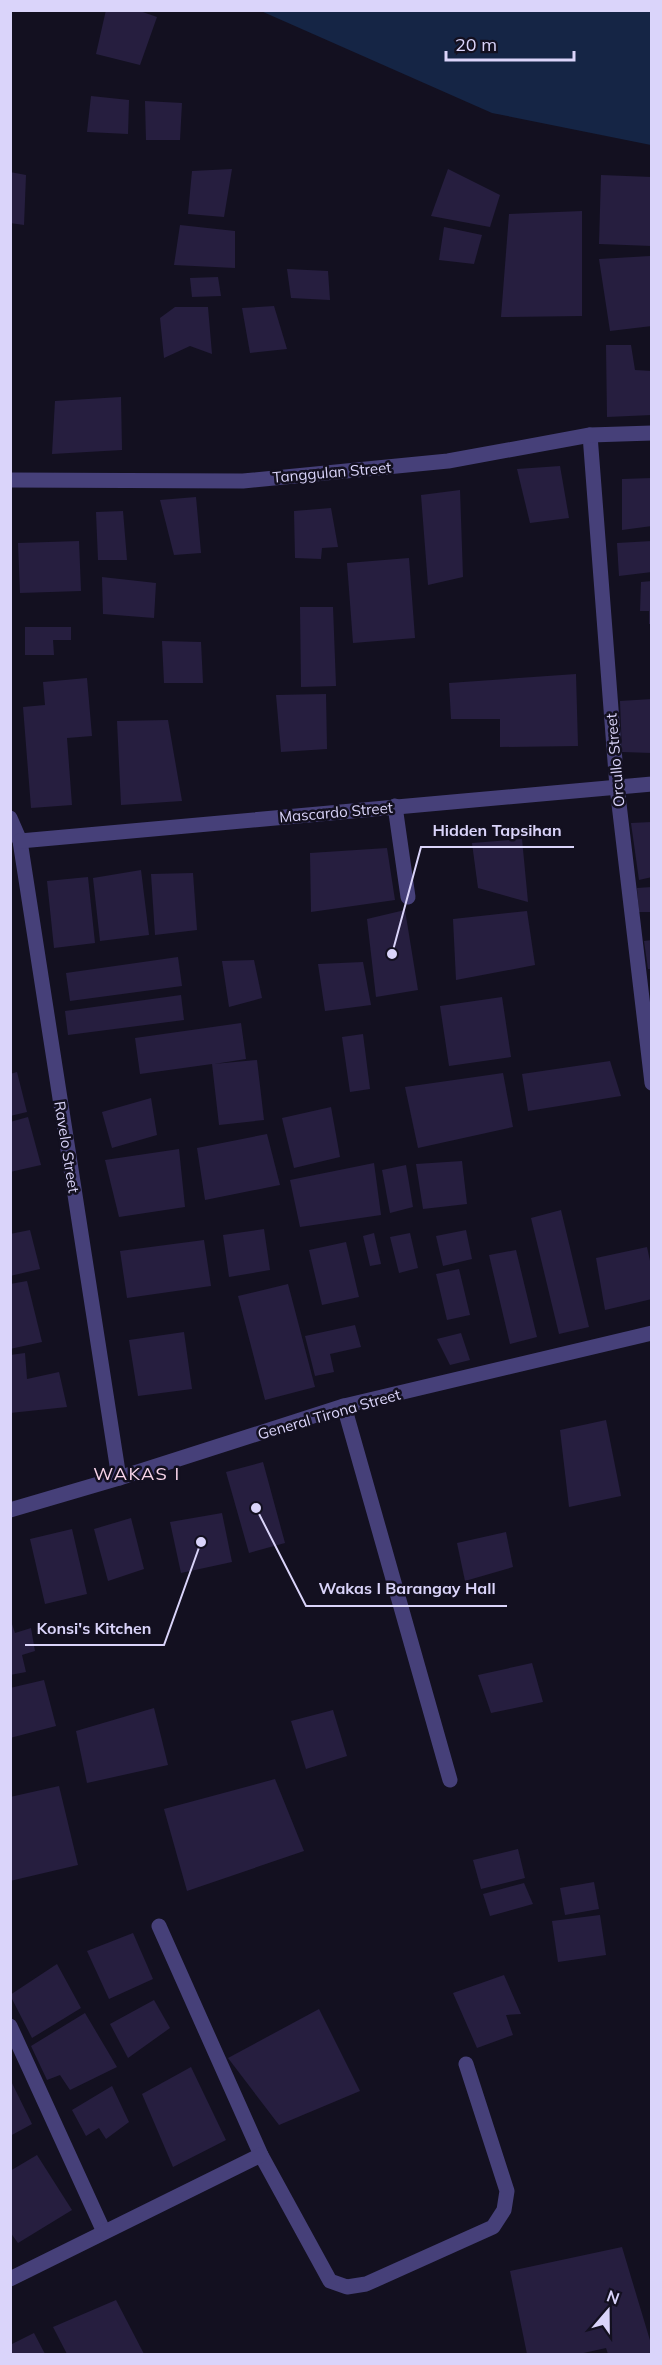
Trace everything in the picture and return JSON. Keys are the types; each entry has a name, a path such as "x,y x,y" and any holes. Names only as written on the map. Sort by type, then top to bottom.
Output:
{"street":[{"name":"Tanggulan Street","path":"10,480 243,481 448,461 590,435 651,433"},
{"name":"Orcullo Street","path":"590,435 617,788 651,1083"},
{"name":"Mascardo Street","path":"20,841 651,784"},
{"path":"395,807 408,897"},
{"name":"Ravelo Street","path":"10,818 20,841 119,1478"},
{"name":"General Tirona Street","path":"10,1509 119,1478 344,1406 651,1333"},
{"path":"344,1406 450,1780"},
{"path":"159,1926 261,2155 330,2281 347,2287 366,2284 494,2227 504,2210 507,2191 466,2064"},
{"path":"10,2026 104,2232"},
{"path":"10,2279 261,2155"}],"water":[{"path":"261,11 651,11 651,145 492,113"}],"building":[{"path":"106,10 137,10 157,17 140,65 96,54"},
{"path":"91,96 129,100 128,134 87,132"},
{"path":"145,101 182,103 180,140 146,140"},
{"path":"232,169 224,217 188,214 192,171"},
{"path":"448,169 500,195 490,227 431,216"},
{"path":"10,172 26,175 24,225 10,223"},
{"path":"601,175 652,177 652,246 599,244"},
{"path":"582,211 582,316 501,317 509,214"},
{"path":"180,225 235,231 235,268 174,265"},
{"path":"444,227 482,235 474,264 439,260"},
{"path":"650,256 652,326 610,331 599,259"},
{"path":"287,269 328,271 330,300 291,298"},
{"path":"218,277 221,296 192,297 190,278"},
{"path":"274,306 287,349 250,353 242,308"},
{"path":"175,307 208,307 212,354 190,346 164,358 160,318"},
{"path":"606,345 631,345 635,370 652,371 652,415 607,417"},
{"path":"121,397 122,450 52,454 55,401"},
{"path":"560,466 569,518 530,523 517,469"},
{"path":"652,478 652,526 622,530 622,479"},
{"path":"460,490 463,577 428,585 421,495"},
{"path":"196,497 201,553 174,555 160,500"},
{"path":"331,508 338,547 322,548 321,559 295,558 294,511"},
{"path":"123,511 127,560 98,560 96,512"},
{"path":"79,541 81,591 20,593 18,543"},
{"path":"652,541 652,572 619,576 617,543"},
{"path":"409,558 415,638 353,643 347,563"},
{"path":"102,577 156,583 154,618 103,614"},
{"path":"652,581 652,624 649,624 649,611 640,611 641,582"},
{"path":"300,607 333,607 336,686 301,687"},
{"path":"25,627 71,627 71,640 53,640 54,655 25,655"},
{"path":"162,641 201,642 203,683 164,683"},
{"path":"576,674 578,746 500,747 500,719 451,719 449,683"},
{"path":"87,678 92,736 67,738 72,805 31,808 23,707 45,705 43,682"},
{"path":"326,694 327,749 281,752 276,695"},
{"path":"652,699 652,753 622,752 620,701"},
{"path":"168,720 182,801 121,805 117,721"},
{"path":"652,822 652,877 639,880 631,823"},
{"path":"522,839 528,902 478,888 472,843"},
{"path":"387,848 395,900 311,912 310,853"},
{"path":"141,870 149,935 100,941 93,878"},
{"path":"193,873 197,930 155,935 151,874"},
{"path":"88,877 95,943 54,948 47,881"},
{"path":"652,887 652,912 639,912 637,888"},
{"path":"405,910 418,990 376,997 367,919"},
{"path":"527,911 535,965 456,980 453,919"},
{"path":"652,940 652,969 648,969 644,941"},
{"path":"178,957 182,986 70,1001 66,973"},
{"path":"254,960 262,998 229,1007 222,961"},
{"path":"363,962 371,1005 325,1011 318,964"},
{"path":"181,995 184,1020 68,1035 65,1011"},
{"path":"502,997 511,1057 449,1066 440,1006"},
{"path":"241,1023 246,1059 214,1064 257,1060 264,1120 219,1125 212,1064 140,1074 135,1038"},
{"path":"363,1034 370,1089 350,1092 342,1037"},
{"path":"610,1061 621,1096 528,1111 522,1074"},
{"path":"17,1072 27,1112 10,1116 10,1074"},
{"path":"503,1073 513,1127 418,1148 405,1087"},
{"path":"151,1098 157,1135 112,1148 102,1112"},
{"path":"331,1107 340,1157 294,1168 282,1118"},
{"path":"28,1117 41,1165 10,1172 10,1122"},
{"path":"267,1134 280,1185 205,1200 197,1148"},
{"path":"179,1149 185,1207 119,1217 105,1160"},
{"path":"462,1161 467,1204 423,1209 416,1164"},
{"path":"374,1163 381,1215 300,1227 290,1180"},
{"path":"406,1165 413,1207 390,1213 382,1170"},
{"path":"561,1210 589,1327 559,1334 531,1218"},
{"path":"264,1229 270,1270 229,1277 223,1235"},
{"path":"30,1230 40,1269 10,1276 10,1234"},
{"path":"466,1230 472,1259 443,1266 436,1236"},
{"path":"374,1233 381,1264 370,1266 363,1236"},
{"path":"410,1233 418,1268 399,1273 390,1237"},
{"path":"204,1240 211,1286 127,1298 120,1251"},
{"path":"346,1242 359,1297 322,1305 309,1250"},
{"path":"647,1247 652,1270 652,1299 605,1310 596,1258"},
{"path":"516,1250 537,1337 510,1344 489,1255"},
{"path":"459,1269 470,1315 447,1320 436,1274"},
{"path":"27,1281 42,1342 10,1349 10,1284"},
{"path":"288,1284 315,1387 265,1400 238,1296"},
{"path":"355,1325 361,1347 330,1354 334,1372 315,1376 305,1336"},
{"path":"184,1332 192,1389 138,1396 129,1340"},
{"path":"461,1333 470,1360 450,1365 437,1339"},
{"path":"25,1353 27,1379 59,1372 67,1407 10,1413 10,1355"},
{"path":"606,1420 621,1496 569,1507 560,1430"},
{"path":"263,1462 285,1543 249,1553 226,1472"},
{"path":"222,1513 232,1562 181,1573 170,1522"},
{"path":"131,1518 144,1569 108,1581 94,1529"},
{"path":"72,1529 87,1594 45,1604 30,1539"},
{"path":"506,1532 513,1567 465,1581 457,1543"},
{"path":"10,1618 15,1633 31,1628 35,1651 22,1655 26,1672 10,1675"},
{"path":"532,1663 543,1702 491,1713 478,1675"},
{"path":"44,1680 56,1726 10,1738 10,1688"},
{"path":"154,1708 168,1765 87,1783 76,1731"},
{"path":"333,1710 347,1756 306,1769 291,1721"},
{"path":"275,1779 304,1851 187,1891 164,1809"},
{"path":"59,1786 78,1865 10,1881 10,1797"},
{"path":"518,1849 525,1878 481,1889 473,1860"},
{"path":"594,1882 599,1909 565,1915 560,1888"},
{"path":"524,1883 533,1904 490,1916 483,1894"},
{"path":"600,1915 606,1955 558,1962 552,1921"},
{"path":"133,1933 153,1979 109,1999 87,1951"},
{"path":"57,1964 81,2008 32,2038 10,1995"},
{"path":"504,1975 521,2014 506,2015 513,2035 477,2048 453,1993"},
{"path":"154,2000 170,2028 128,2058 110,2024"},
{"path":"319,2009 360,2091 279,2125 228,2058"},
{"path":"85,2013 117,2067 70,2090 60,2075 47,2080 31,2046"},
{"path":"191,2067 226,2140 173,2167 142,2094"},
{"path":"10,2079 32,2124 10,2136"},
{"path":"112,2086 129,2122 106,2139 99,2128 86,2136 72,2110"},
{"path":"37,2155 72,2210 18,2243 10,2232 10,2171"},
{"path":"622,2247 652,2347 652,2354 608,2354 606,2348 579,2354 527,2354 510,2271"},
{"path":"116,2300 144,2354 67,2354 53,2327"},
{"path":"34,2333 45,2354 10,2354 10,2345"}],"place":[{"name":"Hidden Tapsihan","path":"392,954"},
{"name":"Wakas I Barangay Hall","path":"256,1508"},
{"name":"Konsi's Kitchen","path":"201,1542"}],"district":[{"name":"WAKAS I","path":"137,1473"}]}
